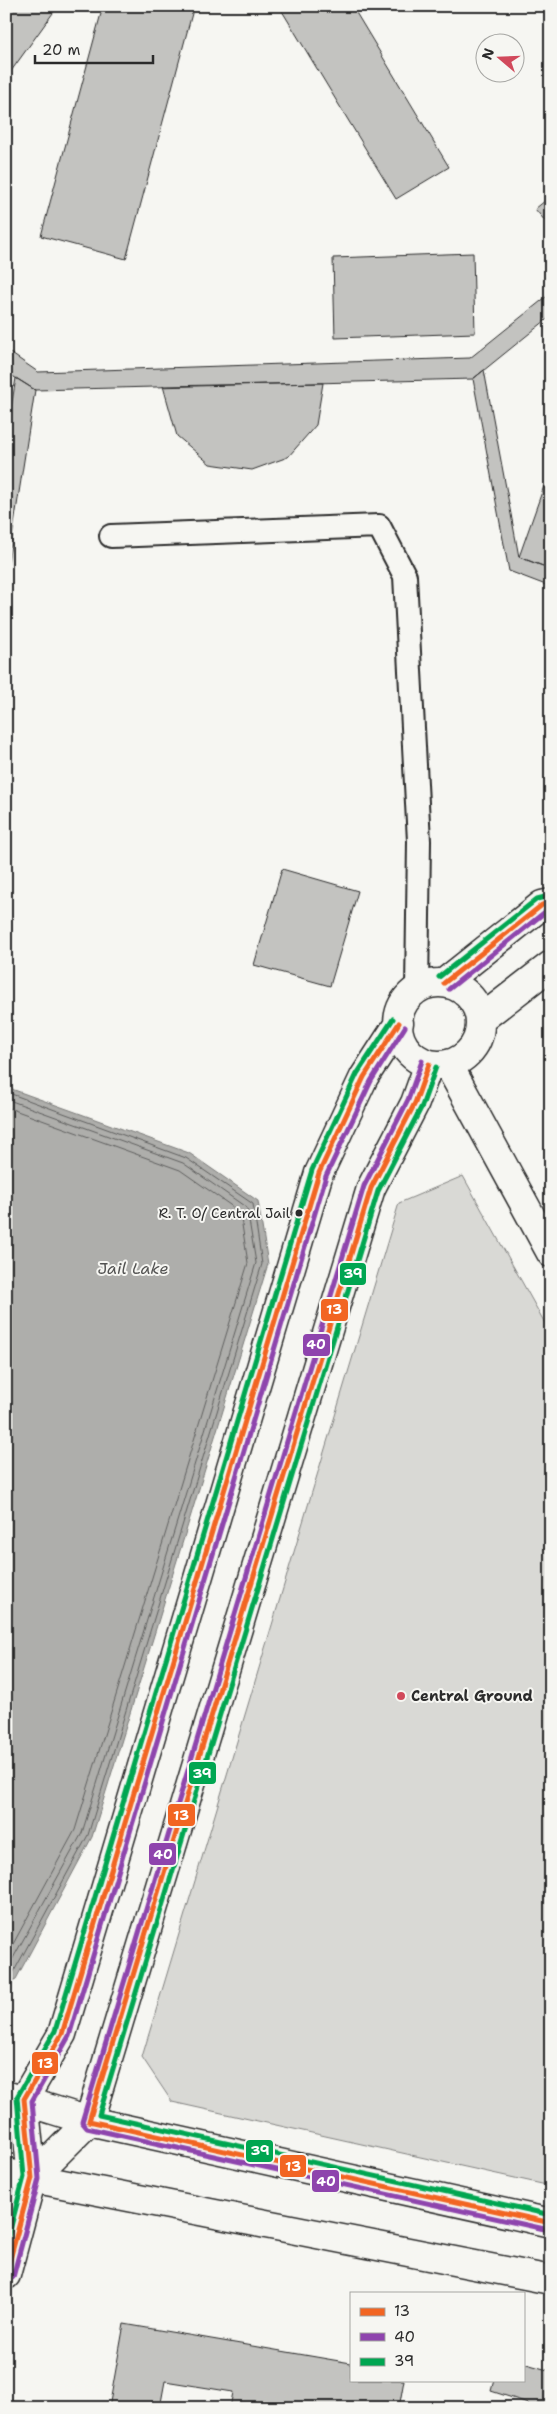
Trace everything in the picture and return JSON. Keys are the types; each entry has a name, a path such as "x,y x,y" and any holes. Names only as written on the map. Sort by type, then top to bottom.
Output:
{"main road":[{"path":"444,983 542,905 551,903"},
{"path":"480,1020 551,965"},
{"path":"444,983 458,987 468,996 477,1008 480,1020 479,1033 474,1045 466,1055 439,1064 417,1059 407,1050 401,1039 400,1012 407,1000 417,990 430,984 444,983"},
{"path":"6,2275 19,2175 15,2097 62,2034 319,1173 364,1077 399,1023"},
{"path":"439,1064 551,1253"},
{"path":"19,2175 89,2122 371,1188 415,1103 439,1064"},
{"path":"15,2097 89,2122 551,2223"},
{"path":"19,2175 551,2280"}],"lane":[{"path":"111,536 379,526 405,576 419,842 417,990"}],"shaded area":[{"name":"Central Ground","path":"463,1176 551,1334 551,2186 172,2102 142,2057 399,1203"}],"water":[{"name":"Jail Lake","path":"6,1087 189,1153 258,1201 268,1264 92,1837 16,1979 6,1984"}],"building":[{"path":"6,6 58,6 6,78"},
{"path":"103,6 194,6 126,259 41,236"},
{"path":"279,6 352,6 449,167 396,199"},
{"path":"551,196 551,228 535,209"},
{"path":"473,253 475,333 335,338 333,258"},
{"path":"551,293 551,316 473,379 35,390 6,372 6,350 38,372 470,358"},
{"path":"484,370 519,557 551,569 551,587 509,571 473,379"},
{"path":"16,378 35,390 6,576 6,438"},
{"path":"323,383 316,425 288,457 252,470 210,464 177,436 163,386"},
{"path":"544,486 551,488 551,569 519,557"},
{"path":"282,869 358,891 330,986 254,965"},
{"path":"124,2324 350,2363 350,2382 404,2382 399,2408 321,2408 282,2401 281,2408 230,2408 233,2392 165,2381 160,2408 109,2408"},
{"path":"524,2363 551,2371 551,2408 527,2408 528,2403 491,2391 493,2382 524,2382"}],"transit line":[{"name":"39","path":"439,977 537,899 549,896"},
{"name":"13","path":"444,983 542,905 551,903"},
{"name":"40","path":"449,989 545,912 551,911"},
{"name":"39","path":"6,2245 24,2177 17,2097 55,2031 312,1170 357,1074 393,1019"},
{"name":"13","path":"6,2274 32,2178 24,2099 62,2034 319,1173 364,1077 399,1023"},
{"name":"40","path":"13,2277 39,2179 32,2101 69,2036 326,1176 371,1081 405,1027"},
{"name":"40","path":"422,1061 408,1100 364,1186 82,2122 87,2128 549,2230"},
{"name":"13","path":"429,1064 415,1103 371,1188 89,2121 551,2223"},
{"name":"39","path":"436,1067 422,1106 378,1191 99,2115 551,2215"}],"place":[{"name":"R. T. O/ Central Jail","path":"299,1213"},
{"name":"Central Ground","path":"401,1696"}]}
